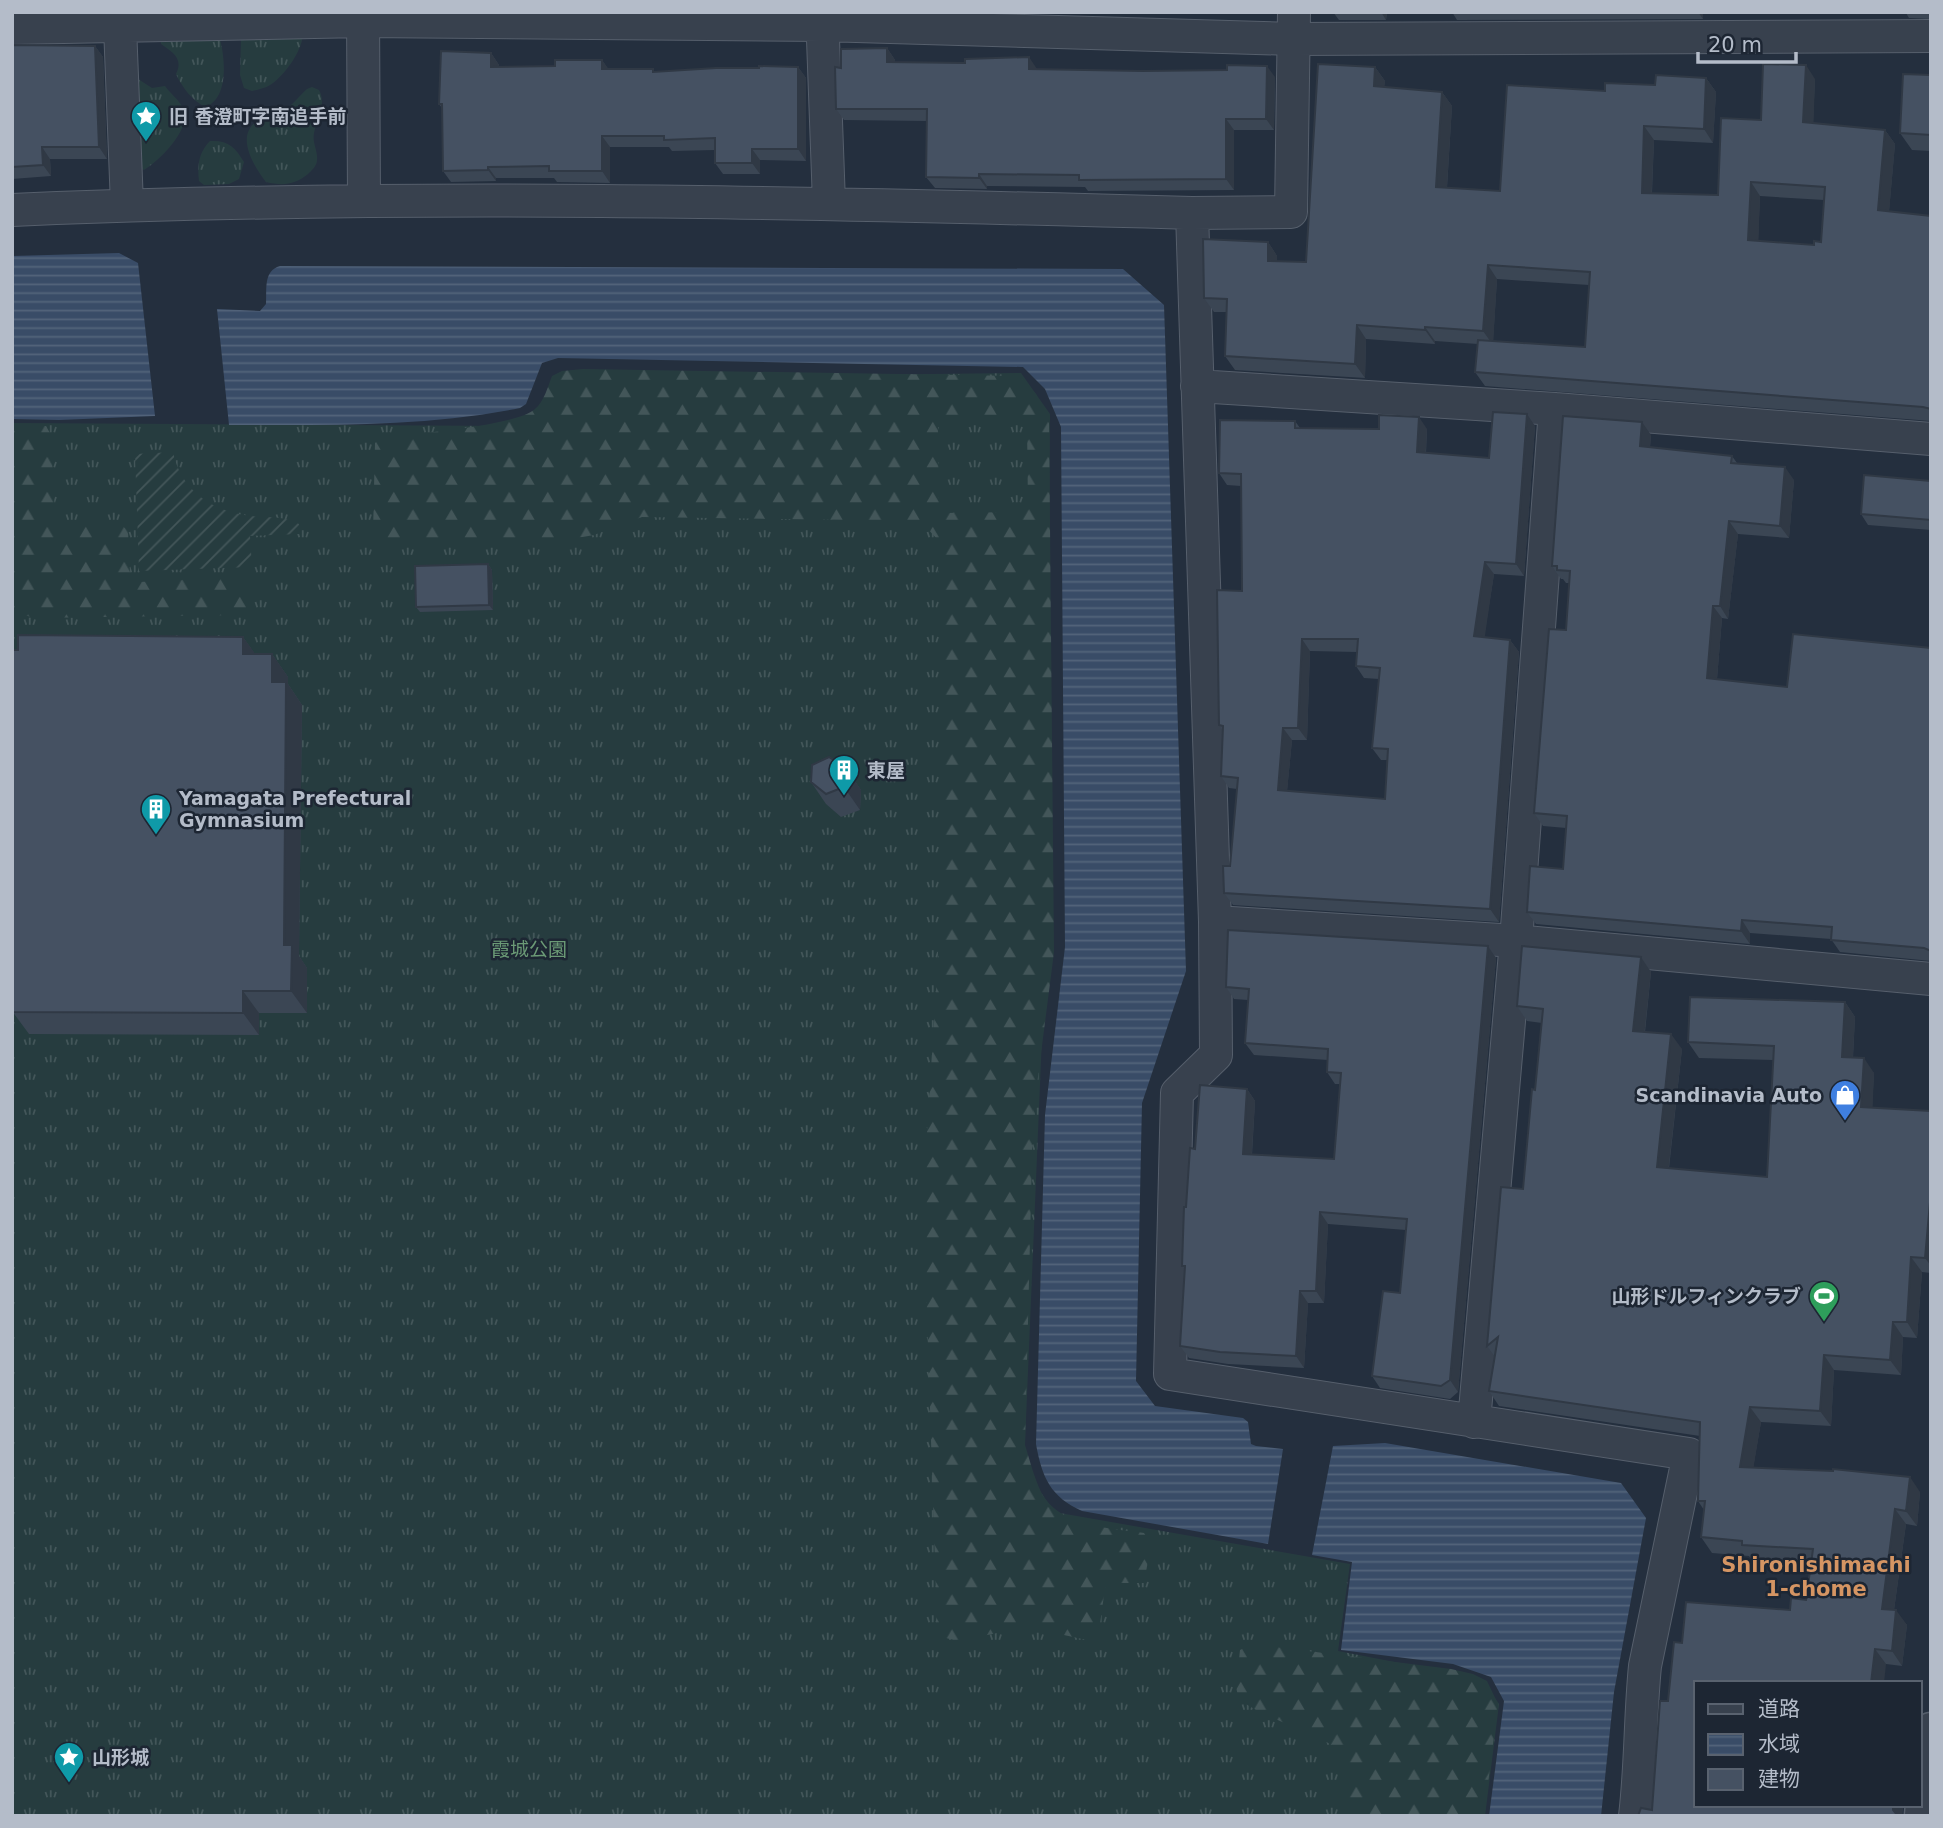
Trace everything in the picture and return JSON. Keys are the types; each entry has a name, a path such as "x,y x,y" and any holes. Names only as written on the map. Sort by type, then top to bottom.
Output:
{"street":[{"path":"363,17 364,200"},
{"path":"12,28 363,17 822,18 1931,36"},
{"path":"822,18 829,203"},
{"path":"120,26 127,205"},
{"path":"12,210 364,200 829,203 1192,213 1291,212 1294,26"},
{"path":"1192,213 1215,922 1216,1055 1177,1093 1170,1374 1689,1454 1645,1666 1641,1765 1635,1816"},
{"path":"1197,386 1555,409 1931,439"},
{"path":"1474,1422 1516,941 1555,409"},
{"path":"1215,922 1516,941 1931,979"},
{"path":"1924,1816 1931,1732"}],"green space":[{"path":"302,37 296,55 278,79 261,89 252,91 244,88 240,75 241,39"},
{"path":"220,39 224,77 219,95 206,107 184,89 176,74 178,60 161,41"},
{"path":"138,79 152,88 165,86 183,108 185,116 173,143 144,170 142,169"},
{"path":"312,87 319,90 322,101 314,137 316,164 308,174 293,182 266,182 249,152 247,136 250,128 259,120 282,112"},
{"path":"210,141 226,143 237,152 244,162 239,179 229,184 204,185 199,181 200,159"},
{"path":"583,369 1019,376 1036,394 1049,419 1054,952 1033,1116 1025,1445 1034,1475 1049,1504 1087,1524 1144,1533 1151,1544 1144,1583 1113,1583 1105,1588 1099,1631 1087,1640 1027,1627 958,1641 946,1638 937,1625 923,1192 937,978 946,739 937,539 927,528 914,521 642,517 594,535 554,542 380,544 373,534 375,443 381,438 486,425 524,415 538,406 552,376 562,371","holes":["1019,418 1027,424 1028,508 1023,512 943,513 939,508 938,426 946,419"]},
{"name":"霞城公園","path":"1021,373 1050,414 1047,916 1024,1467 1054,1512 1350,1564 1338,1651 1482,1679 1499,1704 1485,1816 12,1816 12,423 524,426 587,378"},
{"path":"12,426 46,426 51,435 55,517 63,526 120,523 128,531 130,573 139,582 242,577 248,581 249,610 245,615 34,618 12,611"},
{"path":"173,452 183,478 201,497 237,514 294,521 299,524 300,534 250,536 252,567 139,571 135,454"},
{"path":"1252,1644 1451,1669 1473,1674 1487,1681 1498,1704 1484,1816 1344,1816 1346,1783 1335,1746 1239,1700 1236,1687 1240,1650"}],"water":[{"path":"119,253 138,263 155,416 12,419 12,256"},
{"path":"280,266 1123,269 1164,305 1186,971 1142,1103 1136,1381 1155,1406 1243,1418 1248,1422 1251,1444 1283,1449 1268,1544 1082,1511 1055,1493 1041,1467 1036,1444 1045,1115 1065,947 1061,427 1045,389 1023,367 558,358 542,363 526,404 520,408 412,422 229,425 217,309 260,311 266,304 268,276"},
{"path":"1385,1443 1621,1483 1646,1518 1614,1692 1601,1816 1489,1816 1504,1701 1491,1677 1453,1664 1341,1650 1352,1562 1312,1555 1333,1446"}],"building":[{"path":"12,45 95,46 99,147 42,147 43,165 12,167"},
{"path":"887,48 887,62 965,63 965,59 1029,57 1029,69 1227,70 1227,65 1267,66 1266,119 1226,119 1226,179 1079,180 1079,175 979,174 979,178 926,177 927,109 836,109 835,67 841,68 841,49"},
{"path":"441,51 491,53 491,67 555,66 555,60 602,60 602,69 653,69 653,72 759,66 798,67 798,149 752,149 752,163 715,163 715,138 664,140 664,136 602,136 602,171 549,171 549,166 443,171 442,104 439,104"},
{"path":"1318,64 1375,67 1374,86 1442,92 1436,187 1500,191 1507,85 1605,91 1605,83 1655,85 1656,75 1706,78 1704,129 1644,126 1642,193 1718,195 1721,118 1761,120 1763,64 1806,65 1803,122 1885,130 1878,210 1931,216 1931,409 1475,372 1478,340 1585,347 1590,272 1488,265 1483,331 1357,325 1355,364 1225,356 1227,299 1204,298 1203,239 1268,242 1268,261 1306,262","holes":["1751,182 1825,187 1821,242 1814,241 1814,245 1748,240"]},
{"path":"1903,74 1931,75 1931,135 1900,133"},
{"path":"1493,412 1527,414 1516,564 1485,562 1474,636 1510,640 1490,909 1224,893 1223,866 1230,866 1238,778 1221,776 1223,726 1219,725 1217,590 1242,591 1241,474 1219,473 1220,420 1295,421 1295,428 1379,429 1379,415 1419,417 1417,452 1489,458","holes":["1302,639 1358,639 1356,666 1380,668 1372,748 1388,749 1385,799 1278,790 1283,728 1298,728"]},
{"path":"1563,416 1642,422 1640,446 1732,456 1731,463 1785,467 1780,526 1729,521 1720,606 1713,606 1707,678 1787,687 1793,634 1931,648 1931,951 1924,948 1831,940 1832,927 1742,920 1741,931 1527,912 1530,866 1563,869 1567,816 1534,813 1549,629 1566,630 1570,571 1557,570 1557,566 1552,566"},
{"path":"1864,475 1931,481 1931,520 1861,514"},
{"path":"488,564 489,605 416,607 415,566"},
{"name":"Yamagata Prefectural Gymnasium","path":"18,635 243,637 243,654 272,654 272,682 286,682 284,945 292,945 291,991 243,991 243,1013 13,1012 12,650 18,650"},
{"path":"829,757 846,768 844,787 826,794 811,782 812,765"},
{"path":"1228,930 1488,946 1450,1380 1441,1386 1372,1376 1383,1291 1400,1293 1407,1219 1320,1212 1316,1291 1300,1291 1296,1356 1220,1352 1180,1346 1185,1266 1182,1266 1184,1207 1190,1148 1195,1149 1200,1085 1247,1089 1243,1154 1334,1159 1341,1073 1327,1072 1328,1049 1245,1043 1249,989 1226,987"},
{"path":"1522,946 1641,957 1633,1031 1671,1034 1657,1167 1767,1177 1774,1046 1688,1042 1690,997 1845,1002 1842,1057 1864,1058 1861,1107 1931,1111 1931,1191 1925,1258 1911,1257 1907,1322 1893,1322 1890,1360 1824,1355 1820,1411 1750,1407 1740,1467 1833,1469 1910,1477 1906,1511 1895,1509 1882,1609 1896,1610 1892,1651 1875,1649 1871,1681 1694,1681 1694,1807 1893,1807 1898,1816 1638,1816 1641,1808 1652,1810 1660,1701 1668,1701 1674,1642 1682,1643 1686,1602 1790,1610 1791,1598 1806,1600 1813,1549 1742,1545 1742,1541 1701,1537 1705,1501 1698,1501 1700,1422 1489,1391 1498,1337 1487,1346 1501,1187 1523,1189 1543,1009 1517,1006"}],"place":[{"name":"旧 香澄町字南追手前","path":"146,143"},
{"name":"東屋","path":"844,797"},
{"name":"Yamagata Prefectural Gymnasium","path":"156,836"},
{"name":"Scandinavia Auto","path":"1845,1122"},
{"name":"山形ドルフィンクラブ","path":"1824,1323"},
{"name":"山形城","path":"69,1784"}],"district":[{"name":"Shironishimachi 1-chome","path":"1816,1577"}]}
